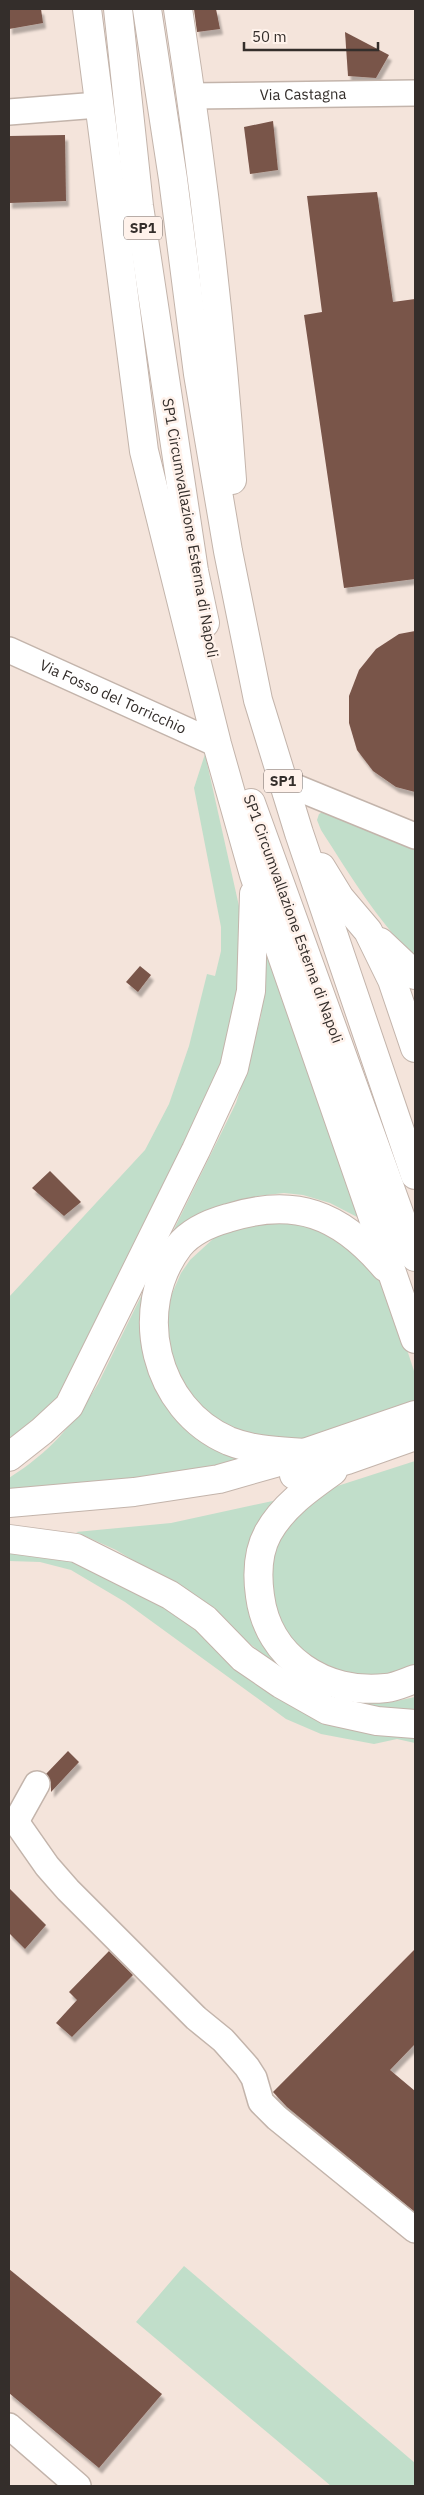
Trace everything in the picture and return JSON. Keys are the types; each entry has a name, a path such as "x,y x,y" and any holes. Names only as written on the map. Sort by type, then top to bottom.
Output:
{"highway":[{"path":"87,9 144,451 217,744 254,875 415,1339"},
{"name":"SP1 Circumvallazione Esterna di Napoli","path":"118,9 140,206 194,571 212,659 236,753 254,813 415,1257"},
{"name":"SP1 Circumvallazione Esterna di Napoli","path":"147,9 173,179 198,374 228,552 258,700 299,833 415,1175"},
{"path":"178,9 191,96 224,361 233,495 228,552"},
{"path":"9,1457 42,1431 69,1406 196,1150 234,1068 251,991 254,813"},
{"name":"SP1","path":"299,833 340,898 368,931 392,980 415,1048"},
{"path":"368,931 415,975"},
{"path":"307,1453 264,1450 227,1440 210,1429 176,1399 157,1356 154,1309 158,1287 180,1245 198,1230 245,1213 270,1208 295,1210 321,1217 344,1228 365,1243 391,1273"},
{"path":"9,1503 134,1492 219,1479 307,1453 415,1415"},
{"path":"9,1518 113,1511 204,1496 347,1460 415,1436"},
{"path":"347,1460 297,1497 268,1534 256,1570 262,1616 281,1648 308,1672 344,1687 387,1688 415,1679"},
{"path":"9,1539 76,1548 170,1595 204,1619 243,1658 281,1684 326,1710 377,1721 415,1724"}],"street":[{"name":"Via Castagna","path":"191,96 415,93"},
{"path":"9,112 98,105"},
{"name":"Via Fosso del Torricchio","path":"9,650 217,744"},
{"path":"283,782 415,836"},
{"path":"37,1784 18,1818 19,1826 46,1866 196,2018 223,2040 247,2067 254,2078 261,2102 277,2118 415,2230"},
{"path":"9,2426 78,2486"}],"green space":[{"path":"205,754 241,915 243,979 218,1090 62,1403 9,1450 9,1297 145,1150 169,1104 189,1046 207,974 215,976 221,951 221,927 194,788"},
{"path":"326,810 415,846 415,958 376,913 321,830 317,820 319,814"},
{"path":"266,954 273,954 361,1219 330,1203 303,1195 284,1193 258,1196 228,1205 203,1218 146,1324 222,1452 238,1459 237,1462 157,1478 9,1491 9,1478 49,1448 70,1425 98,1384 236,1103 261,1016"},
{"path":"313,1222 383,1277 415,1374 415,1408 297,1448 206,1422 166,1352 168,1303 181,1273 190,1260 214,1238 243,1223"},
{"path":"415,1461 415,1678 377,1686 305,1658 278,1617 271,1585 275,1552 289,1523 325,1490"},
{"path":"282,1499 258,1611 341,1698 387,1703 415,1697 415,1713 343,1704 282,1670 211,1612 166,1580 116,1550 76,1532 171,1523"},
{"path":"9,1545 67,1554 128,1579 268,1680 415,1735 415,1743 397,1739 374,1744 321,1734 286,1719 125,1602 71,1570 40,1562 9,1561"},
{"path":"184,2266 415,2463 415,2486 331,2486 136,2322"}],"building":[{"path":"9,9 41,9 43,23 9,29"},
{"path":"194,9 216,9 220,29 197,32"},
{"path":"345,32 389,55 376,78 348,76"},
{"path":"273,121 278,170 250,174 244,127"},
{"path":"65,135 66,201 9,203 9,136"},
{"path":"377,192 393,302 415,299 415,579 344,588 304,315 322,312 307,196"},
{"path":"415,631 415,792 396,787 373,771 357,750 349,723 349,696 359,670 376,649 399,634"},
{"path":"140,966 151,975 138,992 126,982"},
{"path":"50,1171 81,1202 64,1216 32,1188"},
{"path":"68,1751 79,1762 51,1792 51,1783 46,1774"},
{"path":"9,1888 46,1925 25,1949 9,1933"},
{"path":"415,1949 415,2044 390,2070 415,2091 415,2212 287,2107 273,2092"},
{"path":"109,1951 133,1975 72,2037 56,2023 77,2000 69,1992"},
{"path":"9,2269 162,2394 99,2468 9,2393"}]}
